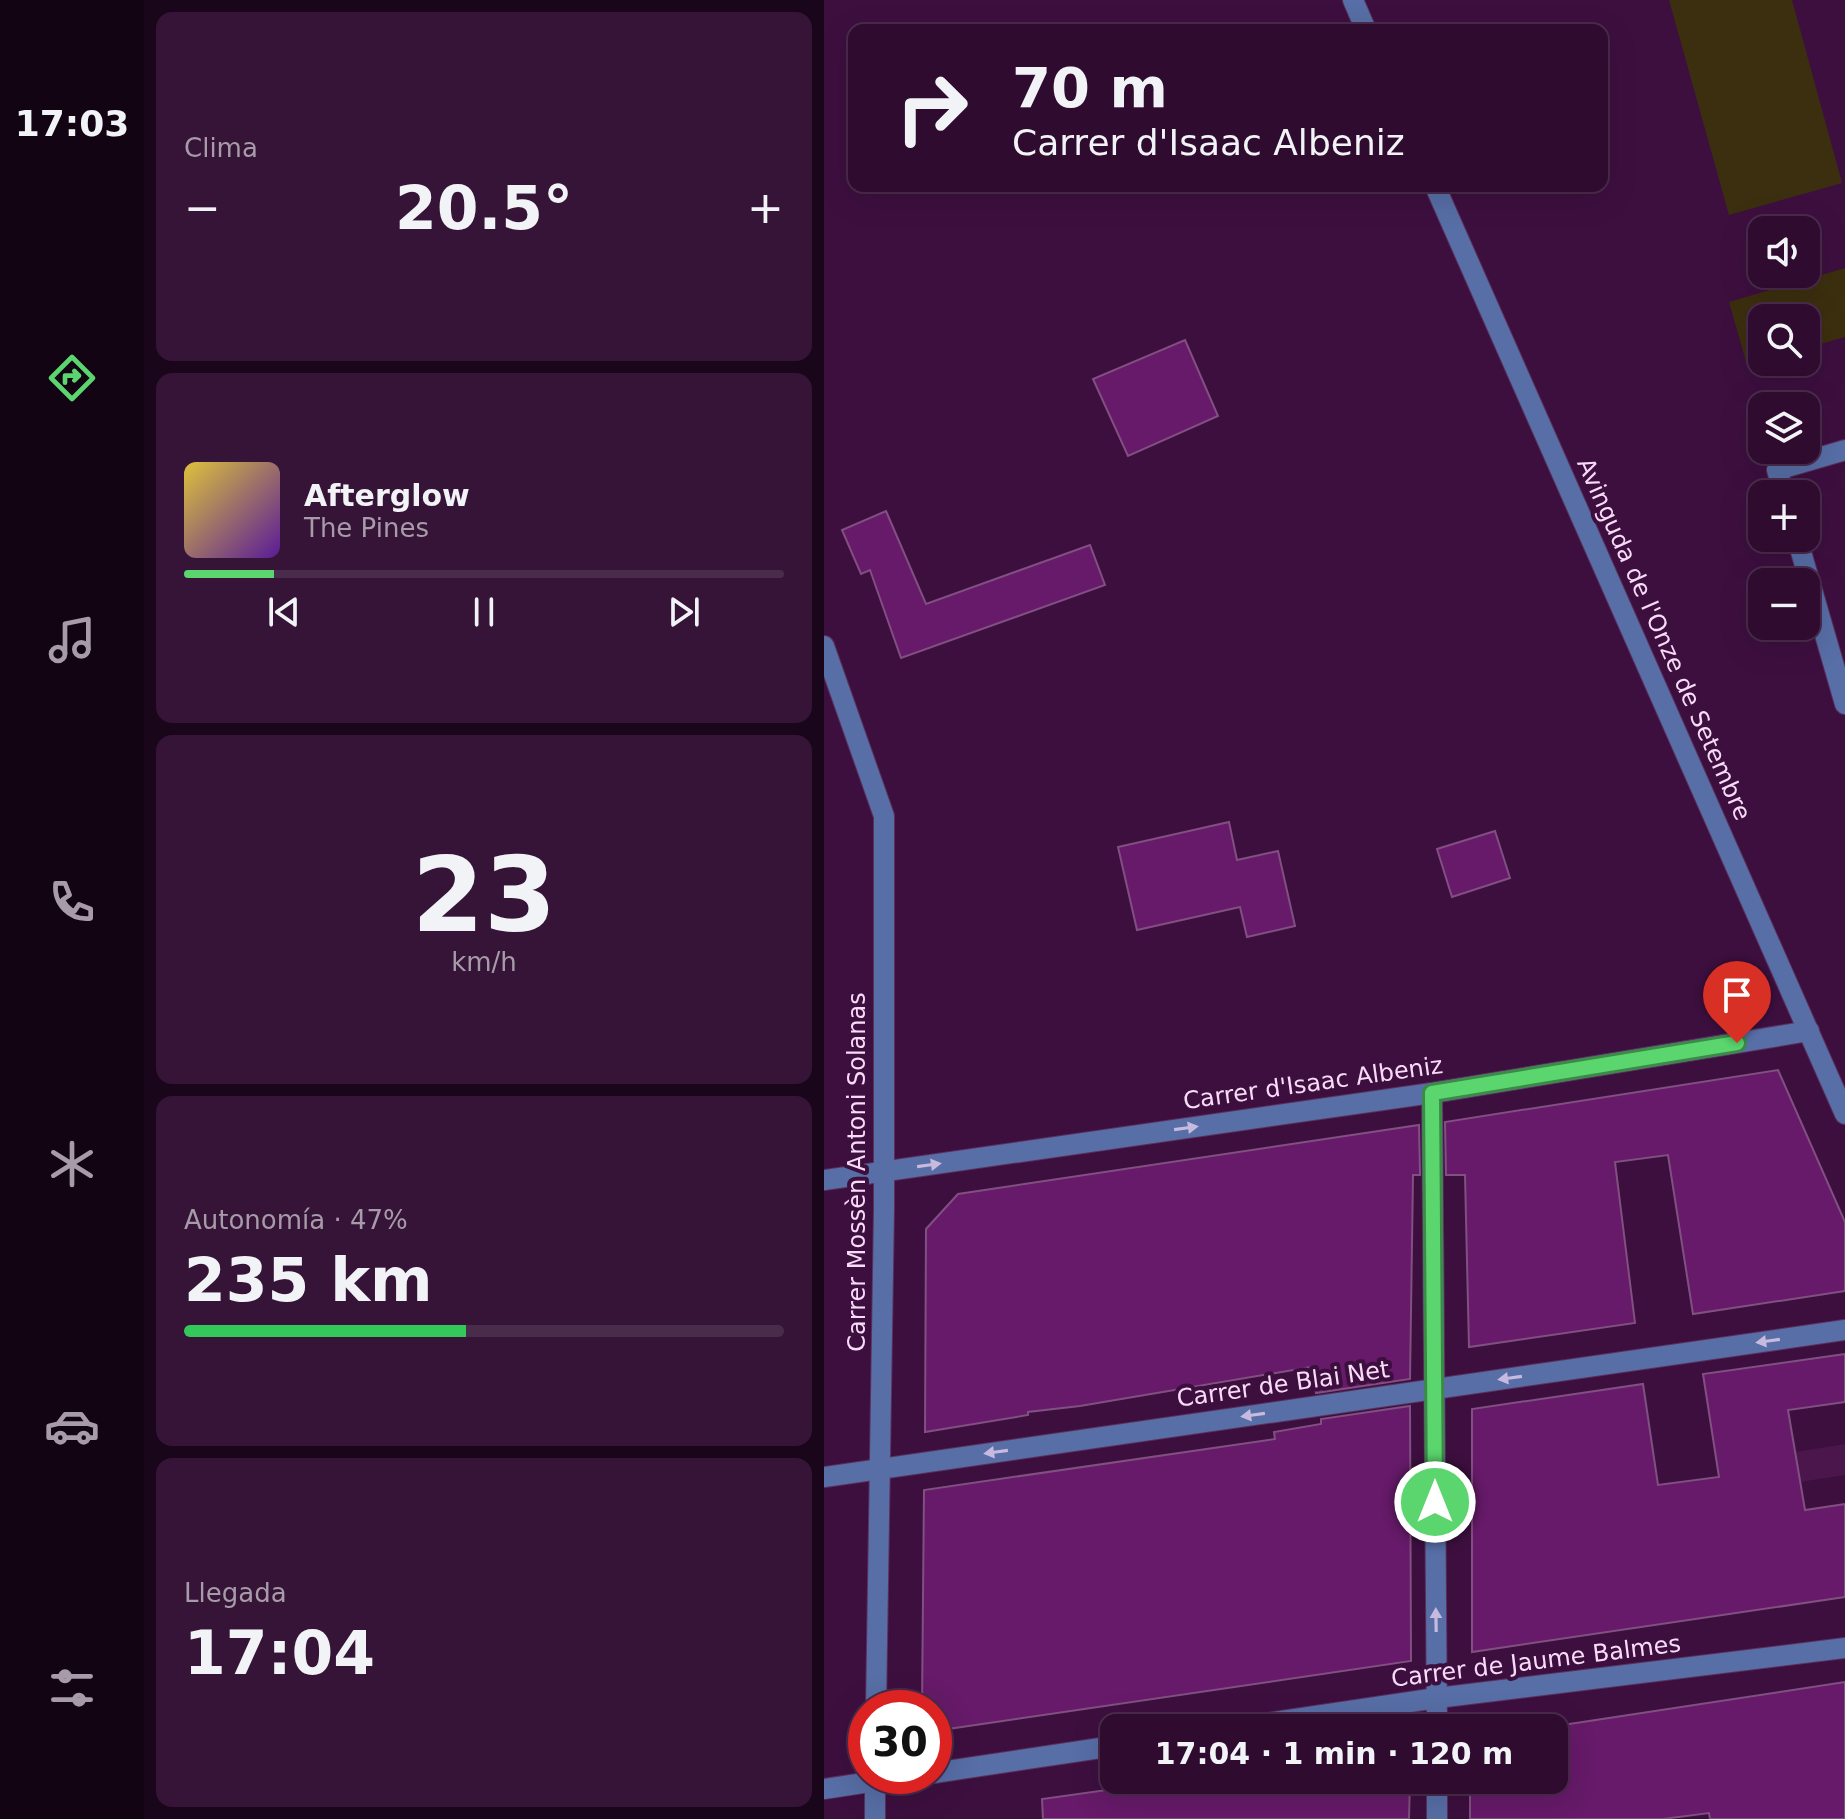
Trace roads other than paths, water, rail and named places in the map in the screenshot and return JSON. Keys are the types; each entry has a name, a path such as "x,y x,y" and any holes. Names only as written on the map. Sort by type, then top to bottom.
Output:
{"street":[{"path":"1353,0 1363,24"},
{"name":"Avinguda de l'Onze de Setembre","path":"1438,192 1845,1114"},
{"path":"1780,480 1777,470 1845,450"},
{"path":"1801,552 1845,704"},
{"name":"Carrer Mossèn Antoni Solanas","path":"824,646 884,816 884,1171 876,1690"},
{"name":"Carrer d'Isaac Albeniz","path":"824,1180 1432,1093 1809,1031"},
{"path":"1432,1093 1437,1714"},
{"name":"Carrer de Blai Net","path":"824,1477 1845,1330"},
{"name":"Carrer de Jaume Balmes","path":"1329,1714 1845,1648"},
{"path":"952,1770 1100,1748"},
{"path":"824,1789 848,1784"},
{"path":"875,1794 875,1819"},
{"path":"1437,1794 1437,1819"}]}
